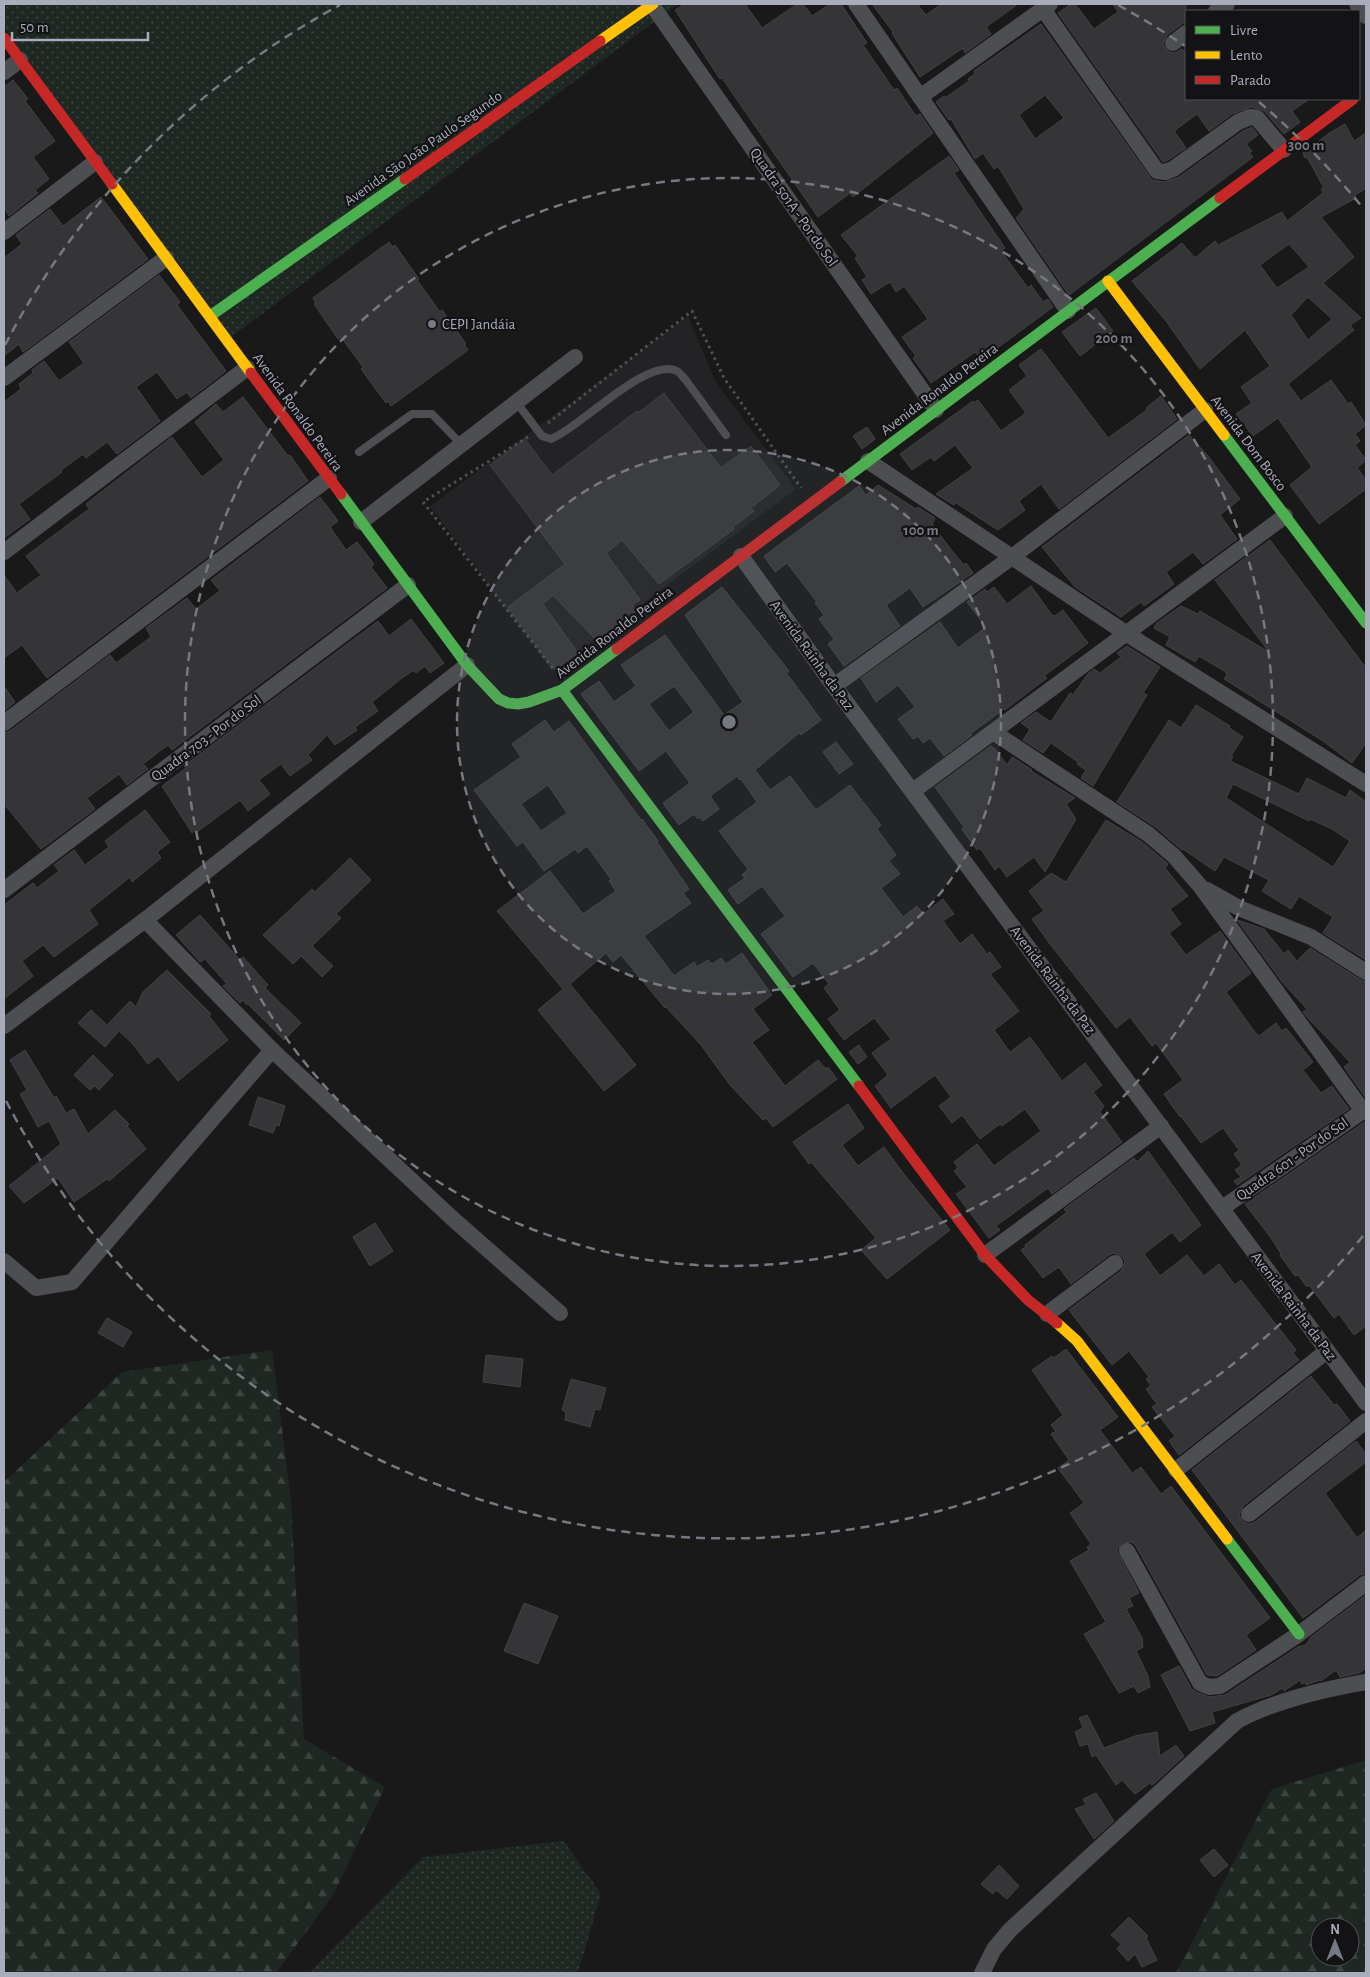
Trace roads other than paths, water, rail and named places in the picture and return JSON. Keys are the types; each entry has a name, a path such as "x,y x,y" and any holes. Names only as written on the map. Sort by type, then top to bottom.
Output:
{"street":[{"name":"Avenida São João Paulo Segundo","path":"210,316 653,4"},
{"name":"Quadra 501A - Por do Sol","path":"653,4 936,410"},
{"path":"856,4 1068,311"},
{"path":"1357,4 1366,16"},
{"path":"920,97 1046,6 1157,171 1165,172 1173,169 1238,122 1250,117 1257,118 1284,150"},
{"path":"1173,43 1185,34"},
{"name":"Avenida Ronaldo Pereira","path":"4,38 467,666 494,697 506,703 520,704 533,703 564,688 1351,100"},
{"path":"4,72 20,60"},
{"path":"4,232 95,162"},
{"path":"4,378 166,258"},
{"name":"Avenida Dom Bosco","path":"1108,281 1366,623"},
{"path":"361,522 574,357"},
{"path":"4,552 247,368"},
{"path":"834,686 1012,557 1206,410"},
{"path":"868,461 1127,634 1366,784"},
{"path":"4,723 329,478"},
{"path":"913,791 1285,516"},
{"name":"Avenida Rainha da Paz","path":"741,556 834,686 1366,1403"},
{"name":"Quadra 703 - Por do Sol","path":"4,890 408,585"},
{"path":"4,1026 145,920 467,666"},
{"path":"564,688 985,1255 1022,1295 1077,1341 1299,1634"},
{"path":"993,732 1148,834 1174,856 1201,887 1365,1110"},
{"path":"1201,887 1239,908 1311,937 1366,972"},
{"path":"145,920 272,1050 460,1226 560,1313"},
{"path":"4,1261 36,1288 72,1282 272,1050"},
{"name":"Quadra 601 - Por do Sol","path":"1222,1208 1365,1110"},
{"path":"985,1255 1161,1126"},
{"path":"1047,1314 1115,1263"},
{"path":"1176,1470 1327,1351"},
{"path":"1249,1514 1366,1421"},
{"path":"1127,1551 1204,1686 1220,1686 1299,1634 1366,1583"},
{"path":"982,1973 994,1949 1010,1930 1237,1721 1253,1712 1284,1701 1366,1682"}],"lane":[{"path":"517,402 546,438 554,438 641,377 667,369 678,371 726,435"},
{"path":"359,452 412,414 432,414 462,445"}],"place":[{"name":"CEPI Jandáia","path":"432,324"}]}
